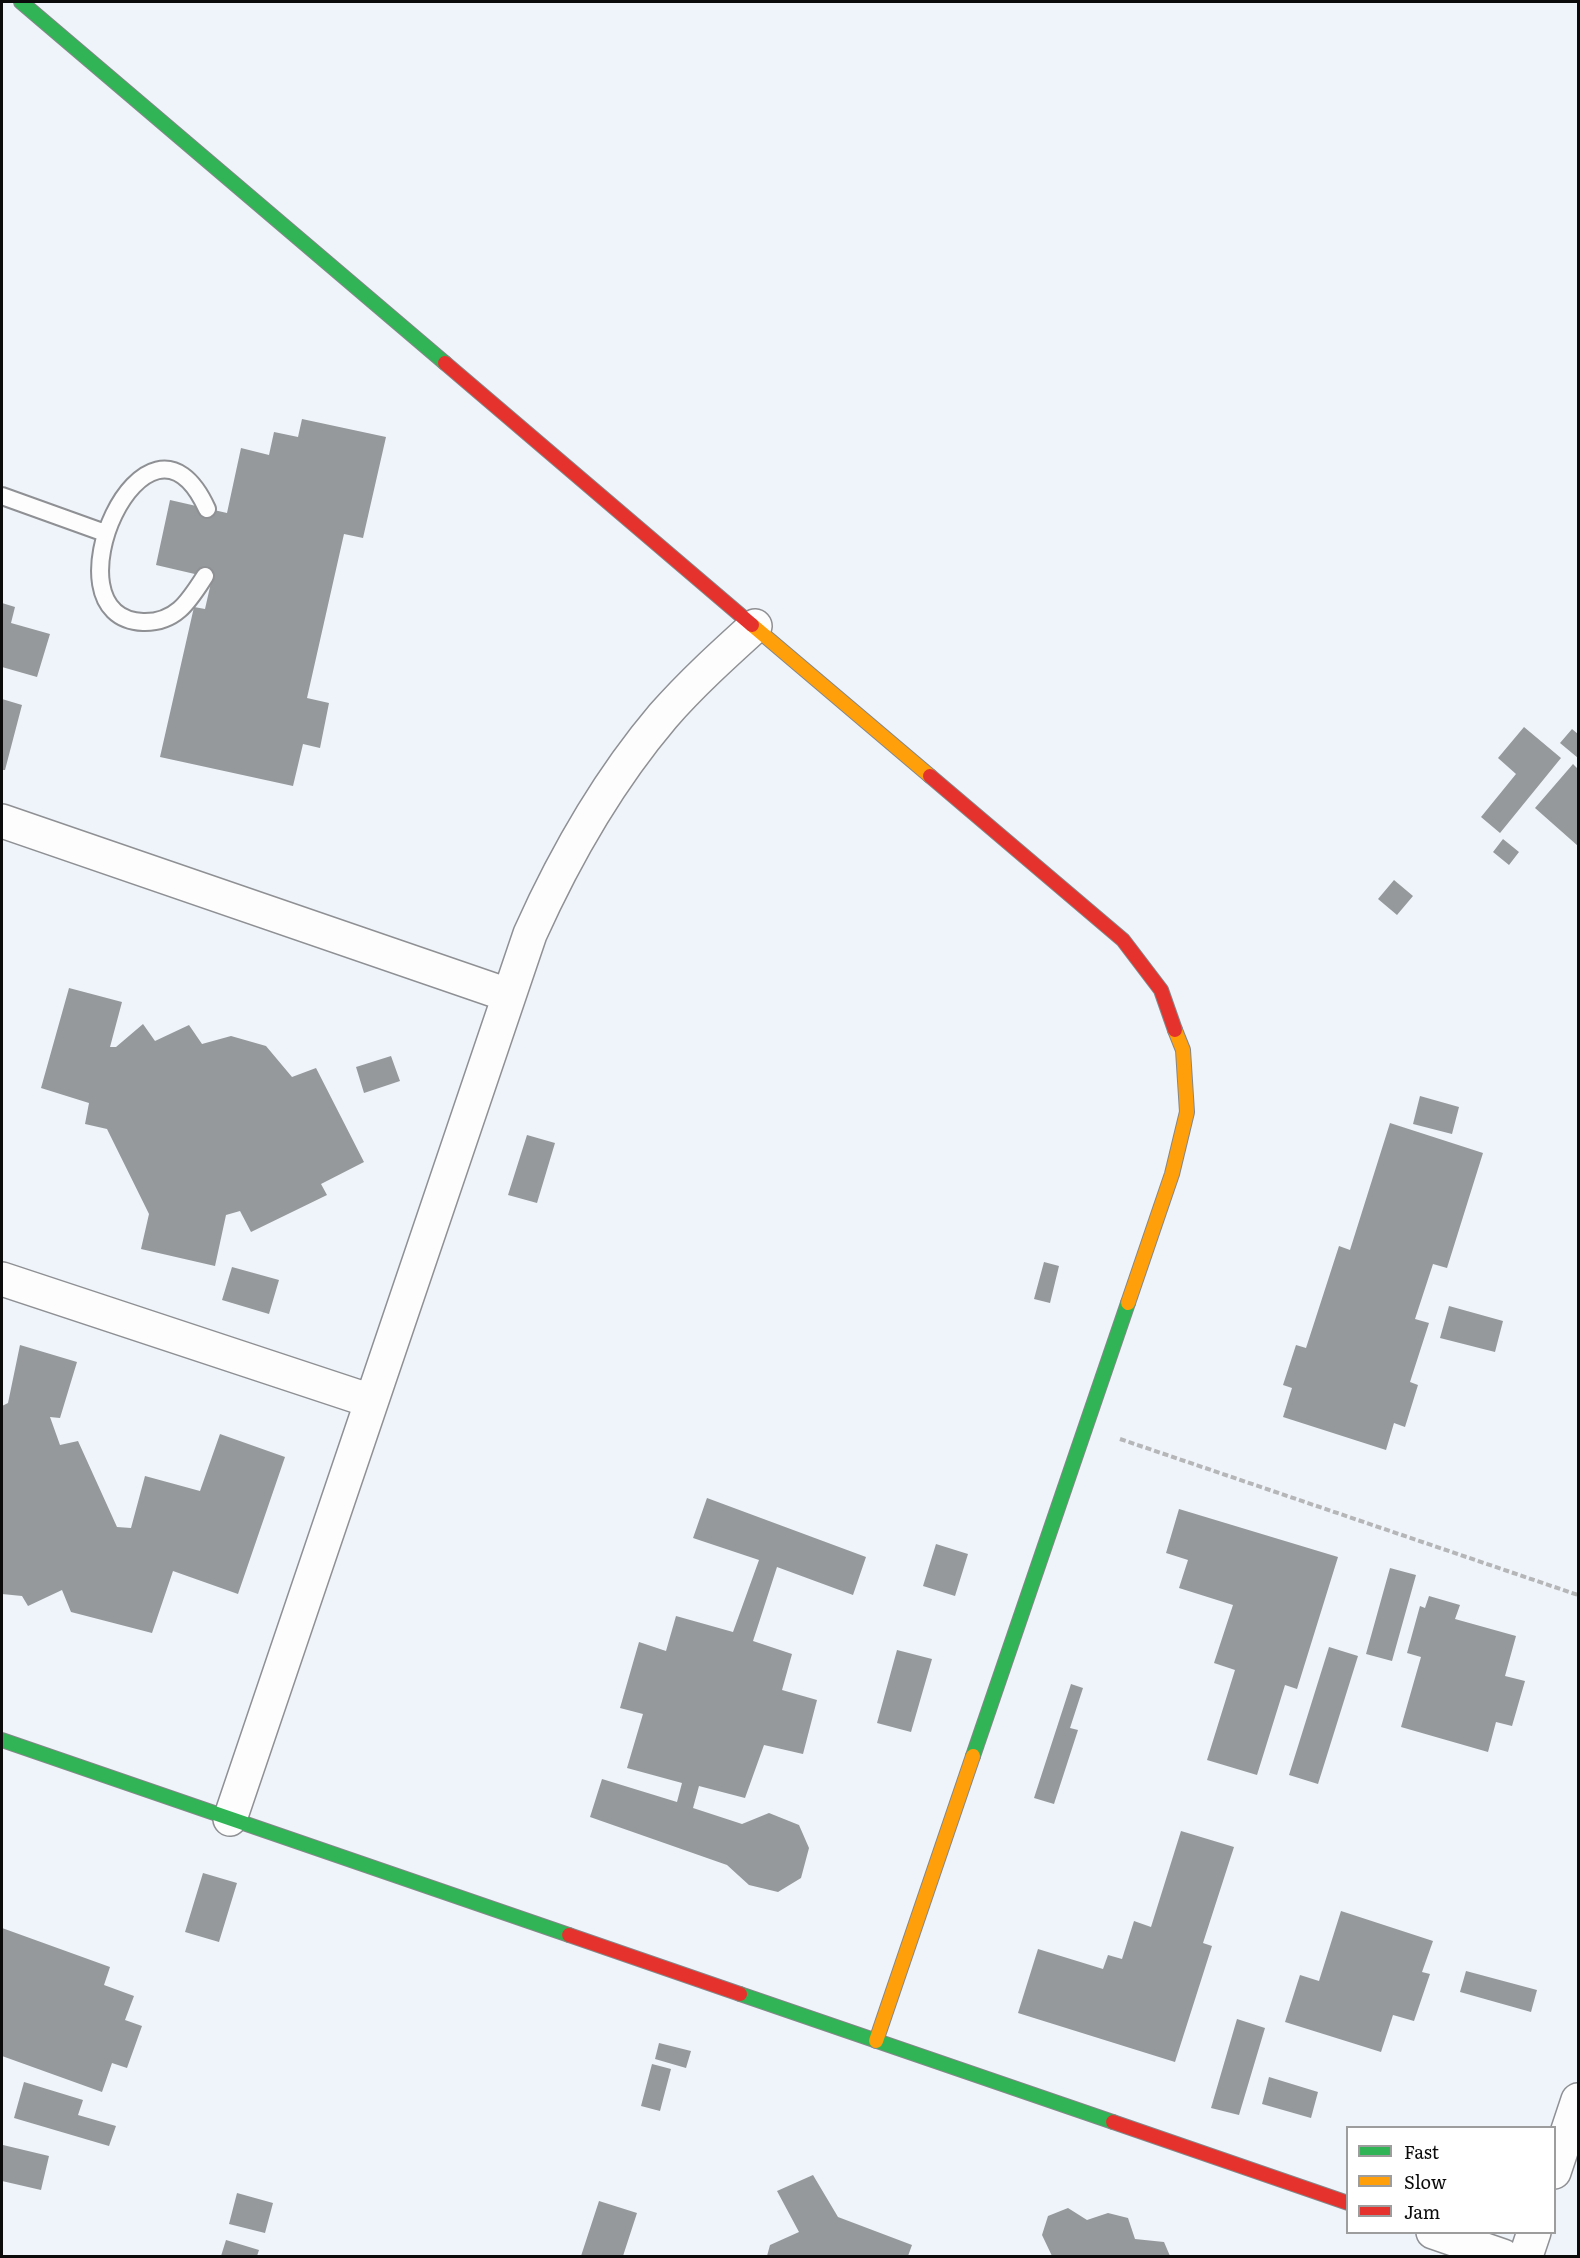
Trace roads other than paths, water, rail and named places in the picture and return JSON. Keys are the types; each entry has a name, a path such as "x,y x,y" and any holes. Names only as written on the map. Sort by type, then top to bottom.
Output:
{"street":[{"path":"21,2 1123,940 1161,990 1184,1050 1187,1113 1172,1174 876,2041"},
{"path":"230,1819 530,934 556,876 588,820 617,776 663,717 707,670 755,626"},
{"path":"2,821 508,995"},
{"path":"2,1279 370,1401"},
{"path":"2,1740 1346,2203"},
{"path":"1556,2166 1578,2100"},
{"path":"1439,2234 1503,2256"},
{"path":"1526,2256 1533,2234"}],"lane":[{"path":"205,576 177,613 156,622 131,621 110,607 101,584 100,558 105,533 115,509 130,488 146,474 168,470 188,478 207,509"},
{"path":"2,496 105,533"}]}
